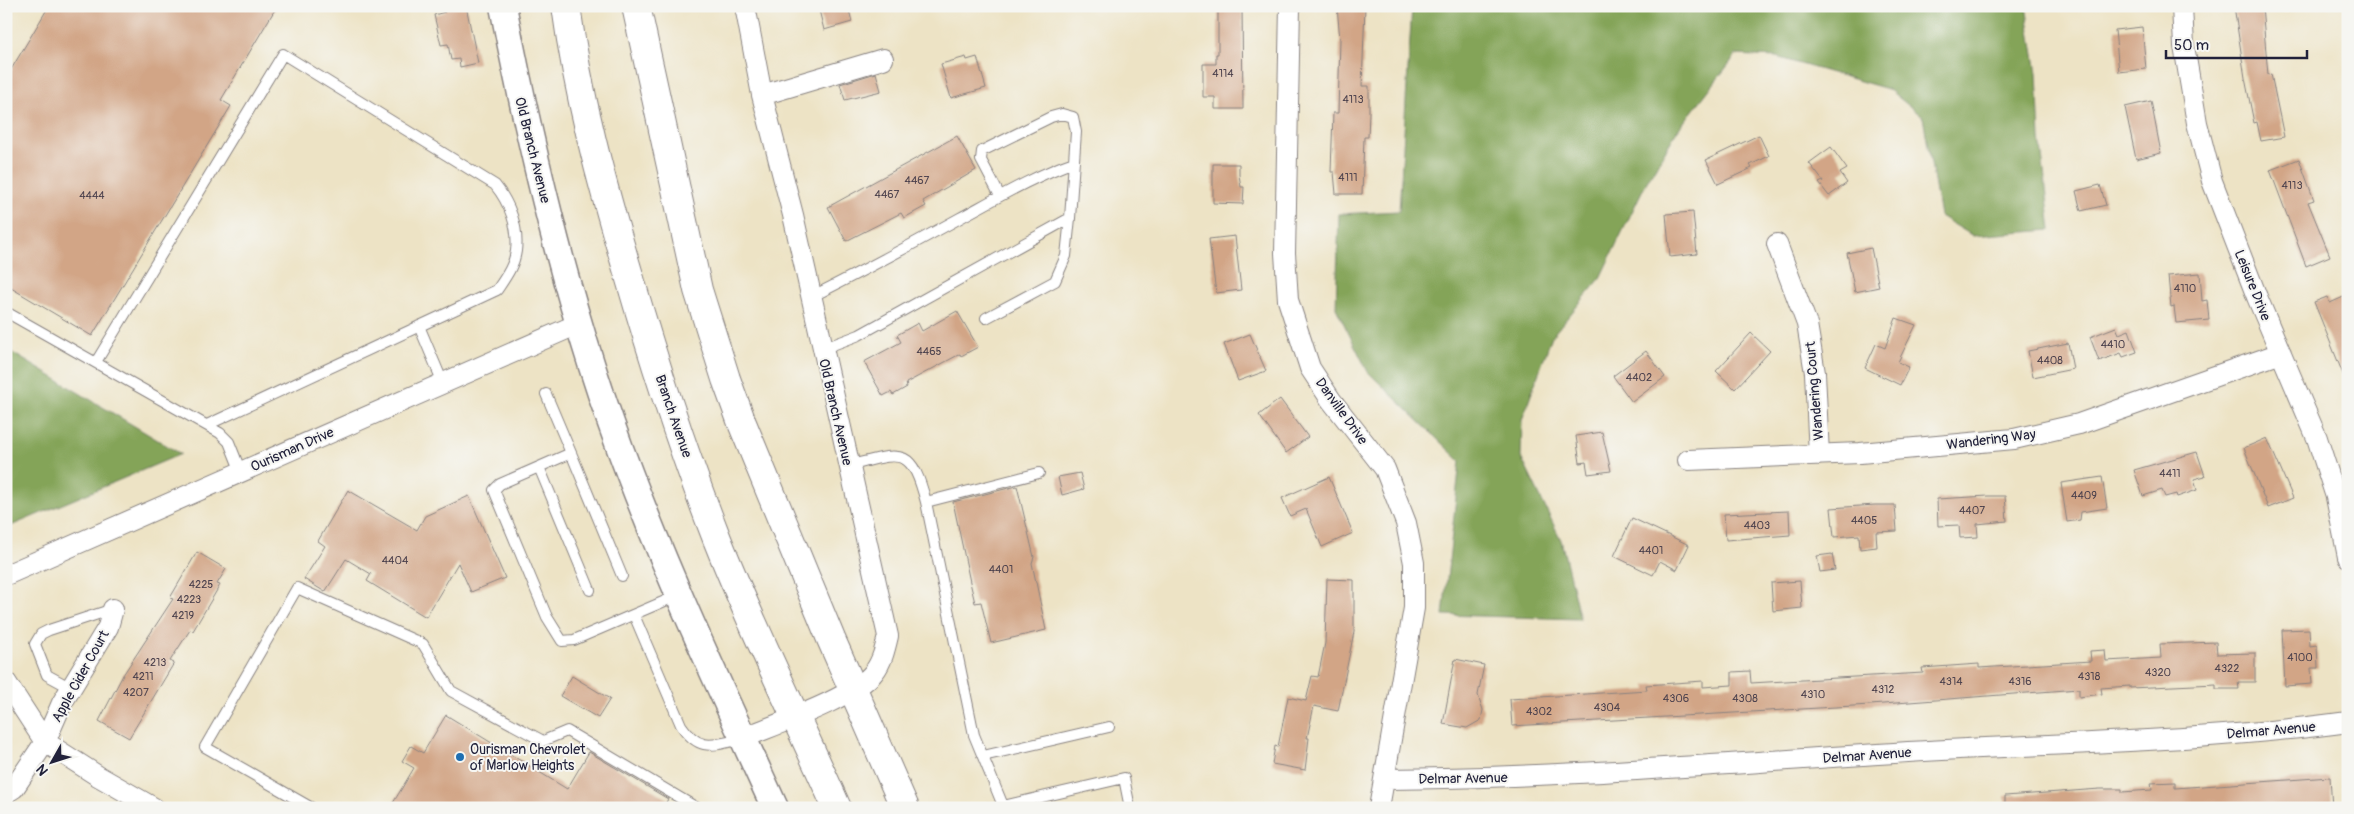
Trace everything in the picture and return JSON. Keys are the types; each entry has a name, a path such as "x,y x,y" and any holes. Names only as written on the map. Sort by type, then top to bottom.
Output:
{"highway":[{"name":"Branch Avenue","path":"566,6 582,98 613,223 643,325 717,539 837,808"},
{"path":"636,6 698,290 726,379 742,423 853,691 905,808"}],"street":[{"name":"Old Branch Avenue","path":"503,6 540,182 578,324 630,475 680,594 775,808"},
{"name":"Old Branch Avenue","path":"743,738 853,691 874,673 884,653 888,636 762,96 745,6"},
{"name":"Danville Drive","path":"1290,6 1285,253 1288,300 1310,368 1385,469 1406,524 1414,563 1414,608 1386,779 1379,808"},
{"name":"Leisure Drive","path":"2182,6 2184,46 2197,123 2212,181 2281,353 2318,438 2336,497 2348,556"},
{"path":"762,96 883,59"},
{"name":"Wandering Court","path":"1777,244 1807,324 1815,373 1819,455"},
{"name":"Ourisman Drive","path":"6,575 578,324"},
{"name":"Wandering Way","path":"1688,460 1860,453 2014,439 2079,424 2281,353"},
{"name":"Apple Cider Court","path":"9,786 45,742 71,688 108,627 113,609"},
{"path":"6,682 45,742 98,776 154,808"},
{"name":"Delmar Avenue","path":"1386,779 1478,779 1602,772 2225,734 2348,722"}],"lane":[{"path":"96,362 283,54 494,184 507,199 512,217 516,250 510,270 497,290 207,425"},
{"path":"986,318 1055,281 1066,256 1076,132 1073,118 1062,114 1051,117 982,151 981,160 1000,196"},
{"path":"810,297 863,271 1000,196 1053,169 1074,162"},
{"path":"822,348 859,335 1070,218"},
{"path":"6,312 207,425 229,442 241,472"},
{"path":"419,326 443,383"},
{"path":"546,394 622,576"},
{"path":"571,453 500,484 494,490 547,616 562,641 574,640 680,594"},
{"path":"848,466 888,456 905,458 911,462 920,480 974,735 1004,807 1124,778 1130,808"},
{"path":"539,468 590,590"},
{"path":"926,502 1040,473"},
{"path":"312,808 205,747 296,588 423,644 451,691 543,741 567,730 697,808"},
{"path":"71,688 47,674 35,644 40,634 113,609"},
{"path":"634,615 681,725 691,739 708,746 743,738"},
{"path":"983,756 1109,727"}],"green space":[{"path":"1412,6 2026,6 2037,73 2040,138 2051,230 1973,236 1940,216 1923,117 1888,89 1776,57 1736,55 1677,131 1645,185 1599,280 1552,336 1522,420 1521,457 1561,540 1580,619 1443,615 1460,461 1368,372 1336,308 1339,214 1399,211"},
{"path":"6,349 181,454 6,528"}],"building":[{"path":"49,6 277,6 221,100 231,106 92,336 6,285 6,78"},
{"path":"444,6 466,6 478,63 460,67 459,59 451,60 448,44 441,45 434,15 445,12"},
{"path":"818,6 848,6 852,22 824,30"},
{"path":"1218,6 1242,6 1243,109 1215,109 1215,97 1203,97 1203,64 1216,64 1216,54 1218,54"},
{"path":"1337,6 1365,6 1362,86 1369,86 1369,113 1368,137 1364,137 1362,194 1336,194 1334,172 1331,172 1333,113 1338,113 1340,40"},
{"path":"2234,6 2262,6 2268,75 2271,74 2284,137 2261,141 2257,122 2254,123"},
{"path":"2142,27 2146,69 2119,72 2115,30"},
{"path":"966,57 967,60 977,57 986,88 951,98 941,64"},
{"path":"876,73 881,91 845,100 840,84"},
{"path":"2151,101 2161,153 2136,159 2125,107"},
{"path":"1759,135 1769,156 1750,165 1752,168 1718,184 1706,160"},
{"path":"957,136 976,170 923,201 926,206 904,218 901,213 846,241 828,207"},
{"path":"1831,147 1847,169 1840,173 1847,183 1829,196 1819,183 1823,181 1809,163"},
{"path":"2299,159 2314,200 2308,202 2330,256 2306,266 2270,170"},
{"path":"1213,164 1239,164 1241,187 1244,187 1243,204 1213,203"},
{"path":"2100,185 2106,205 2081,211 2076,191"},
{"path":"1693,212 1697,254 1670,257 1666,214"},
{"path":"1235,236 1241,290 1216,293 1209,239"},
{"path":"1871,248 1879,287 1855,292 1847,253"},
{"path":"2200,273 2202,301 2207,300 2209,320 2176,323 2174,306 2171,307 2168,276"},
{"path":"2348,295 2347,384 2314,302 2327,297 2330,303"},
{"path":"957,311 978,347 961,356 960,354 906,383 907,387 893,395 891,392 883,396 864,362 901,342 897,335 918,323 922,331"},
{"path":"1896,318 1916,325 1898,362 1909,367 1900,385 1865,368 1876,344 1885,348"},
{"path":"2116,327 2119,334 2129,330 2137,352 2123,357 2121,353 2099,361 2090,337"},
{"path":"1751,333 1770,351 1735,389 1716,371"},
{"path":"1250,334 1266,371 1238,381 1224,344"},
{"path":"2068,343 2073,369 2033,377 2028,351"},
{"path":"1646,351 1665,377 1632,402 1613,376"},
{"path":"1280,399 1308,437 1286,453 1259,415"},
{"path":"1602,432 1611,471 1588,474 1586,462 1580,463 1576,436"},
{"path":"2267,438 2293,498 2268,508 2244,448"},
{"path":"2197,452 2205,476 2194,479 2197,490 2177,497 2176,494 2165,497 2162,490 2143,496 2134,470"},
{"path":"1080,473 1084,489 1062,495 1058,477"},
{"path":"1329,477 1353,533 1322,547 1306,509 1290,516 1282,498"},
{"path":"2102,477 2107,508 2081,512 2080,520 2067,522 2061,483"},
{"path":"1017,486 1034,557 1032,563 1046,630 991,643 981,602 975,603 953,502"},
{"path":"348,490 417,530 425,516 469,496 505,578 471,592 458,563 426,617 367,581 371,574 346,559 325,592 304,579 325,546 318,541"},
{"path":"2005,496 2007,521 1977,524 1978,537 1960,538 1959,525 1938,526 1937,499"},
{"path":"1895,505 1897,531 1876,532 1877,547 1860,549 1859,535 1834,537 1831,508"},
{"path":"1789,511 1790,535 1726,540 1724,514"},
{"path":"1632,518 1689,545 1677,570 1660,561 1653,575 1614,556"},
{"path":"197,552 226,569 217,584 220,585 193,631 190,630 170,661 174,663 129,738 99,721 123,675 173,599 170,598"},
{"path":"1832,554 1835,570 1820,572 1817,556"},
{"path":"1327,579 1354,580 1354,632 1338,711 1314,706 1307,738 1309,738 1305,770 1272,764 1275,746 1278,747 1288,697 1306,701 1312,676 1318,677 1325,643"},
{"path":"1800,581 1802,608 1773,611 1771,583"},
{"path":"2309,629 2310,646 2317,645 2318,668 2311,668 2312,684 2285,686 2282,630"},
{"path":"2216,642 2217,654 2255,653 2255,682 2238,682 2239,689 2216,689 2216,684 2130,688 2130,686 2101,688 2102,694 2079,697 2079,689 1870,705 1512,726 1510,699 1647,690 1646,685 1703,681 1703,687 1732,685 1732,672 1750,671 1751,683 1923,673 1922,668 1979,664 1979,668 2091,661 2090,651 2105,650 2106,661 2161,658 2160,644"},
{"path":"1455,659 1484,665 1478,695 1483,710 1481,720 1467,728 1443,724"},
{"path":"572,676 610,699 598,718 560,696"},
{"name":"Ourisman Chevrolet of Marlow Heights","path":"446,715 567,789 589,752 668,799 663,808 390,808 414,768 402,761 411,746 423,753"},
{"path":"2330,777 2332,808 2005,808 2005,796 2100,789 2122,789 2122,792 2152,790 2151,783 2175,782 2175,788"}],"place":[{"name":"Ourisman Chevrolet of Marlow Heights","path":"460,757"}]}
